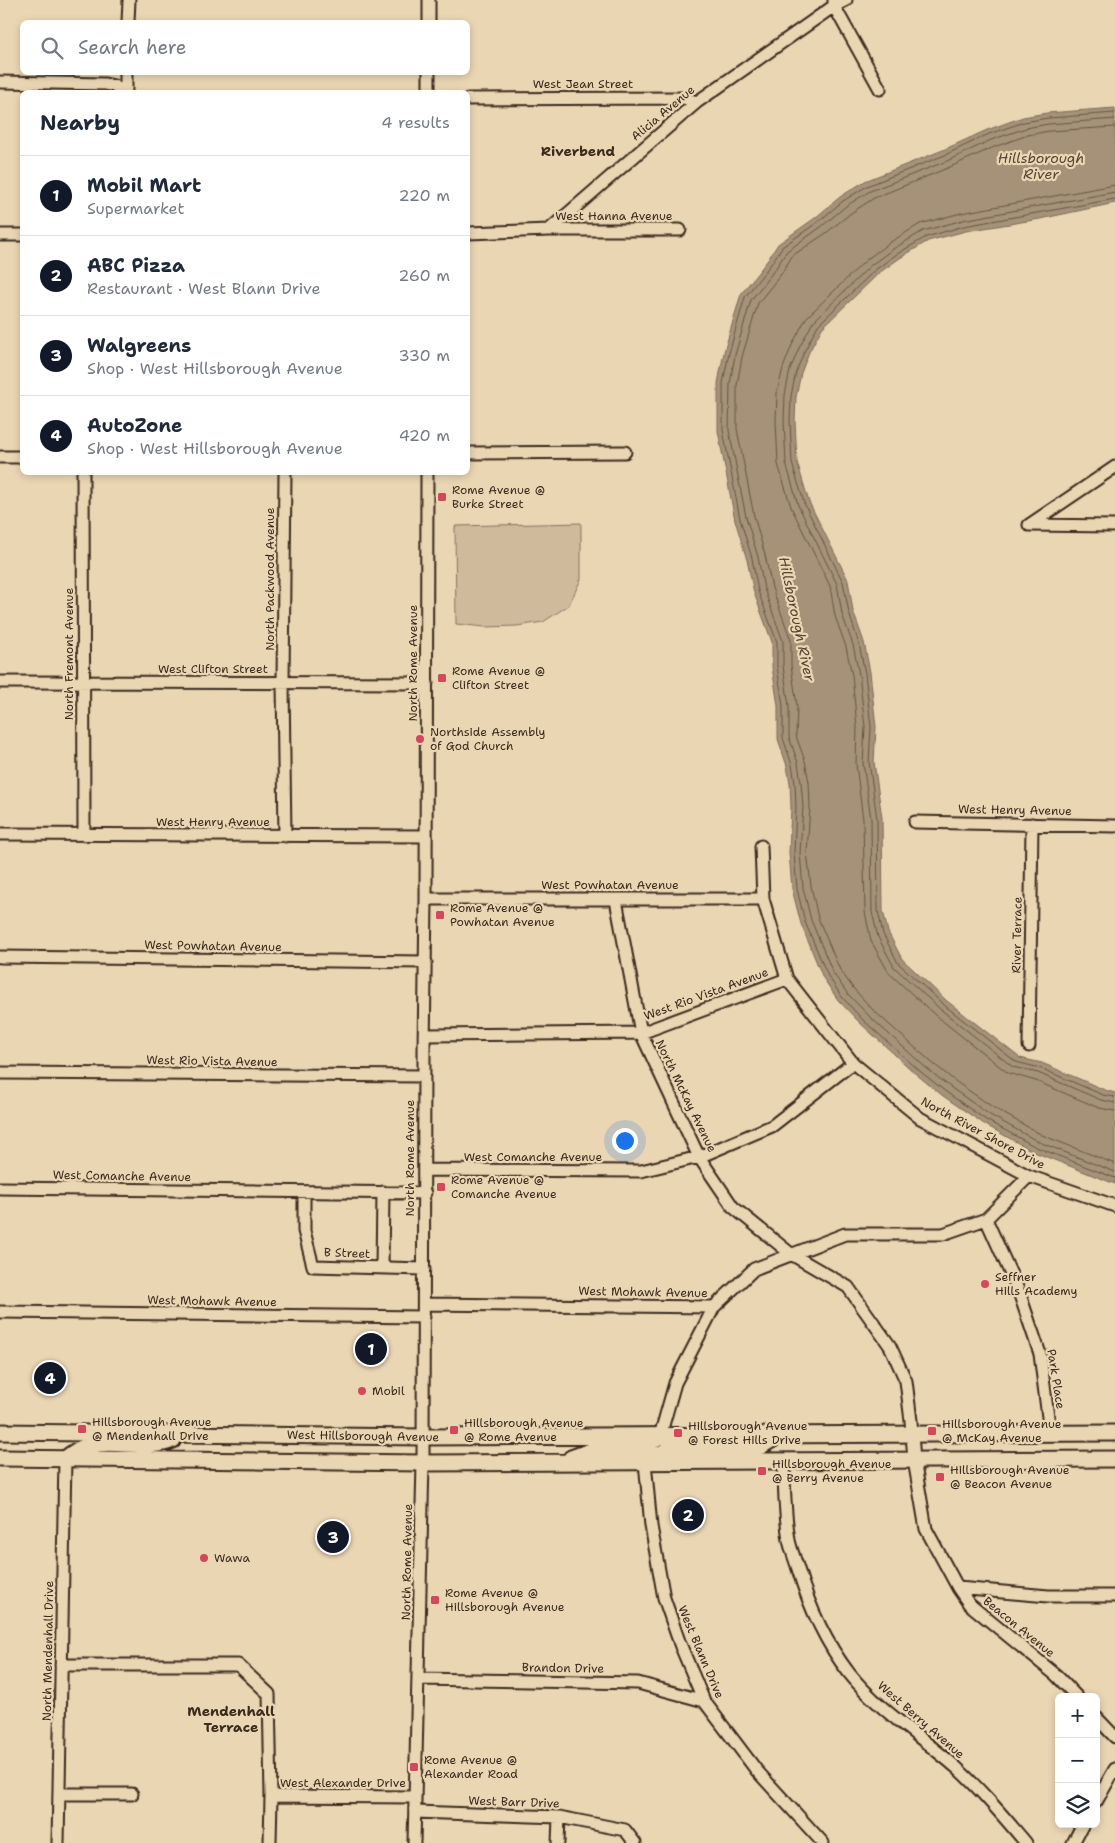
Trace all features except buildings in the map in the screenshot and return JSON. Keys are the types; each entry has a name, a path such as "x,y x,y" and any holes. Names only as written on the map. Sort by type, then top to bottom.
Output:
{"main road":[{"name":"West Hillsborough Avenue","path":"0,1432 423,1437 1115,1433"},
{"path":"65,1459 75,1451 87,1446 152,1445 169,1442 185,1434"},
{"path":"645,1462 674,1447 761,1446 780,1435"},
{"path":"560,1462 599,1448 643,1447 660,1436"},
{"name":"West Hillsborough Avenue","path":"0,1458 423,1463 1115,1459"}],"street":[{"path":"128,20 129,0"},
{"path":"429,0 429,20"},
{"name":"Alicia Avenue","path":"548,230 697,102 834,3 846,0"},
{"path":"834,3 880,89"},
{"path":"125,90 126,75"},
{"path":"428,90 429,75"},
{"path":"0,82 104,84 121,90"},
{"name":"West Jean Street","path":"470,100 684,98 697,102"},
{"path":"470,233 548,230"},
{"name":"West Hanna Avenue","path":"548,230 680,230"},
{"path":"0,235 20,235"},
{"path":"470,454 625,452"},
{"path":"0,457 20,457"},
{"path":"1115,467 1029,525 1115,526"},
{"name":"North Fremont Avenue","path":"83,475 84,835"},
{"name":"North Packwood Avenue","path":"285,475 283,683 285,836"},
{"name":"North Rome Avenue","path":"414,1843 423,1463 428,475"},
{"name":"West Clifton Street","path":"0,682 427,683"},
{"name":"West Henry Avenue","path":"915,822 1115,826"},
{"name":"River Terrace","path":"1029,1046 1032,824"},
{"name":"West Henry Avenue","path":"0,834 426,836"},
{"name":"North River Shore Drive","path":"761,846 763,898 787,979 853,1063 920,1118 1029,1176 1115,1206"},
{"name":"West Powhatan Avenue","path":"426,899 616,900 763,898"},
{"name":"North McKay Avenue","path":"616,900 641,1033 700,1157 733,1207 791,1254 848,1287 890,1346 906,1381 913,1435 914,1460"},
{"name":"West Powhatan Avenue","path":"0,958 426,962"},
{"name":"West Rio Vista Avenue","path":"424,1035 641,1033 787,979"},
{"name":"West Comanche Avenue","path":"424,1170 641,1171 700,1157 772,1126 853,1063"},
{"name":"West Rio Vista Avenue","path":"0,1072 424,1076"},
{"name":"West Mohawk Avenue","path":"424,1304 714,1307 754,1269 845,1234 943,1234 986,1219 1029,1176"},
{"name":"West Comanche Avenue","path":"0,1188 425,1193"},
{"name":"B Street","path":"304,1192 304,1231 313,1266 424,1269"},
{"path":"382,1268 383,1192"},
{"name":"Park Place","path":"986,1219 1019,1292 1040,1354 1050,1433"},
{"path":"660,1436 674,1383 714,1307"},
{"name":"West Mohawk Avenue","path":"0,1312 424,1317"},
{"name":"North Mendenhall Drive","path":"58,1843 65,1459"},
{"name":"Beacon Avenue","path":"914,1460 926,1529 958,1588 969,1604 1056,1675 1073,1693"},
{"name":"West Berry Avenue","path":"784,1461 784,1499 789,1541 808,1601 828,1643 850,1674 871,1696 894,1718 956,1767 986,1796 1026,1843"},
{"name":"West Blann Drive","path":"645,1462 651,1526 664,1598 680,1644 704,1700 757,1771 823,1843"},
{"path":"958,1588 1048,1596 1115,1596"},
{"path":"61,1665 238,1665 269,1694 270,1843"},
{"name":"Brandon Drive","path":"418,1679 638,1683 704,1700"},
{"path":"1100,1721 1115,1737"},
{"path":"1100,1795 1115,1769"},
{"path":"59,1794 132,1794"},
{"name":"West Alexander Drive","path":"271,1796 415,1797"},
{"name":"West Barr Drive","path":"415,1812 559,1817 625,1830 635,1843"},
{"path":"558,1843 559,1817"},
{"path":"1072,1843 1081,1828"}],"shaded area":[{"path":"581,523 581,579 569,605 543,622 517,626 485,627 456,624 455,526"}],"water":[{"name":"Hillsborough River","path":"1115,108 1115,203 1040,219 966,231 928,241 900,258 879,273 822,328 809,352 801,373 796,397 795,421 797,462 809,502 848,580 853,611 864,642 870,672 876,727 874,762 882,818 883,911 888,932 902,959 947,1001 1020,1058 1042,1063 1115,1093 1115,1184 1034,1152 984,1124 943,1096 860,1023 838,1000 823,978 801,924 792,889 789,853 790,783 787,766 778,739 778,706 772,667 772,642 754,593 747,560 735,520 718,431 718,383 724,352 741,294 778,244 815,218 840,197 865,181 1023,117 1047,113"}],"place":[{"name":"Rome Avenue @ Burke Street","path":"442,497"},
{"name":"Rome Avenue @ Clifton Street","path":"442,678"},
{"name":"Northside Assembly of God Church","path":"420,739"},
{"name":"Rome Avenue @ Powhatan Avenue","path":"440,915"},
{"name":"Rome Avenue @ Comanche Avenue","path":"441,1187"},
{"name":"Seffner Hills Academy","path":"985,1284"},
{"name":"Mobil Mart","path":"371,1349"},
{"name":"AutoZone","path":"50,1378"},
{"name":"Mobil","path":"362,1391"},
{"name":"Hillsborough Avenue @ Mendenhall Drive","path":"82,1429"},
{"name":"Hillsborough Avenue @ Rome Avenue","path":"454,1430"},
{"name":"Hillsborough Avenue @ McKay Avenue","path":"932,1431"},
{"name":"Hillsborough Avenue @ Forest Hills Drive","path":"678,1433"},
{"name":"Hillsborough Avenue @ Berry Avenue","path":"762,1471"},
{"name":"Hillsborough Avenue @ Beacon Avenue","path":"940,1477"},
{"name":"ABC Pizza","path":"688,1515"},
{"name":"Walgreens","path":"333,1537"},
{"name":"Wawa","path":"204,1558"},
{"name":"Rome Avenue @ Hillsborough Avenue","path":"435,1600"},
{"name":"Rome Avenue @ Alexander Road","path":"414,1767"}],"district":[{"name":"Riverbend","path":"578,151"},
{"name":"Mendenhall Terrace","path":"231,1719"}]}
